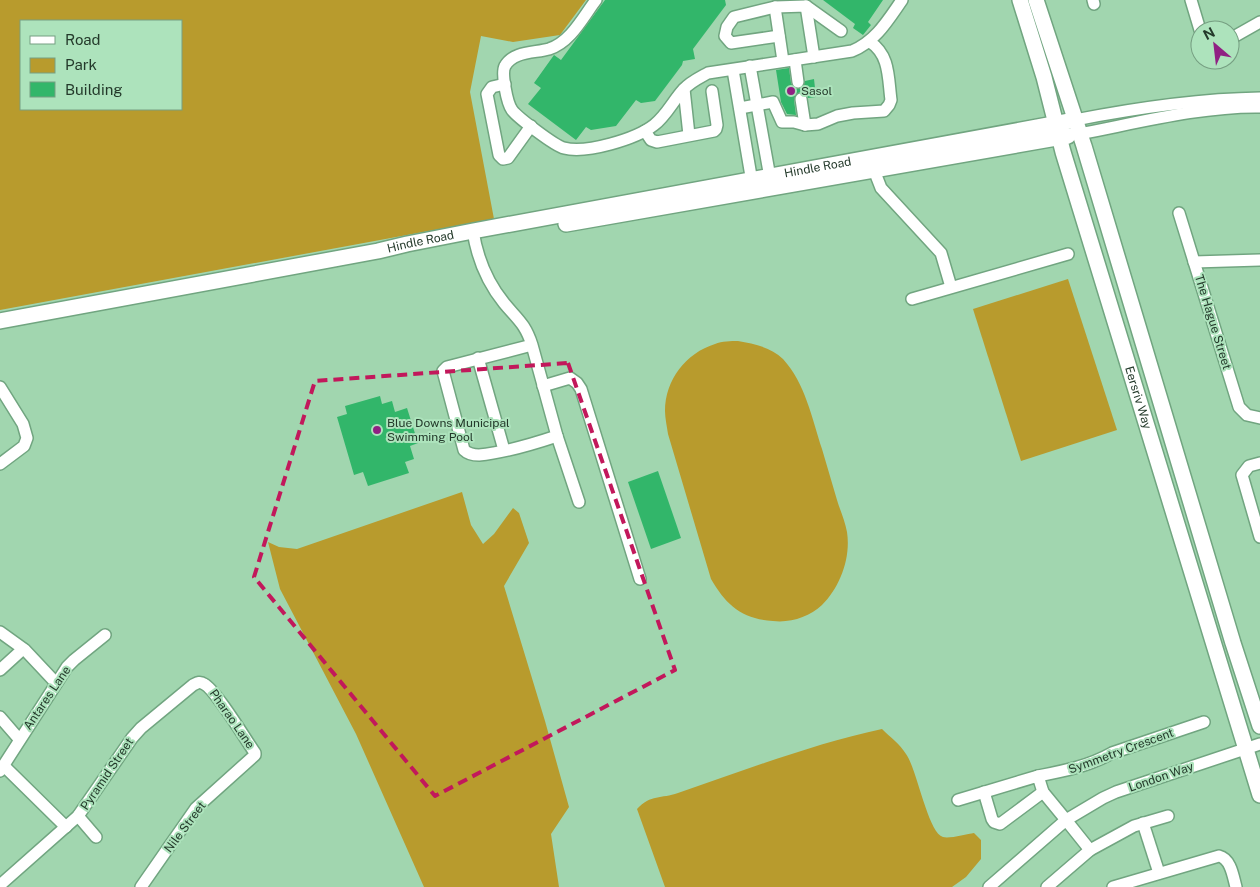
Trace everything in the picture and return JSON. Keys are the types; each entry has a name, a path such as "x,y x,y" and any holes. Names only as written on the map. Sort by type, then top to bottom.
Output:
{"main road":[{"name":"Eersriv Way","path":"1020,0 1044,76 1057,130 1253,746 1260,795"},
{"name":"Eersriv Way","path":"1036,0 1077,127 1230,634 1260,726"},
{"name":"Hindle Road","path":"0,321 407,244 473,235 1077,127"},
{"name":"Hindle Road","path":"771,182 874,170 1057,130"}],"street":[{"path":"596,0 562,43 548,49 519,55 510,59 504,66 502,73 512,111 563,148 584,148 618,143 645,131 664,116 684,89 694,80 708,74 852,51 870,42 902,0"},
{"path":"1191,0 1197,20"},
{"path":"806,6 814,57"},
{"path":"779,36 730,43 725,36 727,27 734,17 774,7 806,6 841,31"},
{"path":"774,7 782,62"},
{"path":"1240,33 1260,22"},
{"path":"740,108 773,102 782,122 794,122 805,125 818,124 845,114 880,112 886,108 890,100 886,61 878,48 870,42"},
{"path":"795,60 798,82"},
{"path":"750,66 771,182"},
{"path":"733,70 753,186"},
{"path":"505,84 492,87 487,94 499,156 503,159 508,158 531,126"},
{"path":"684,89 689,135"},
{"path":"645,131 651,140 655,142 714,131 716,129 716,119 712,91"},
{"name":"Hindle Road","path":"1077,127 1175,103 1232,98 1260,98"},
{"path":"801,99 805,125"},
{"name":"Hindle Road","path":"1077,127 1225,109 1260,107"},
{"path":"874,170 881,188 940,253 951,287"},
{"name":"The Hague Street","path":"1179,213 1239,407 1247,415 1260,418"},
{"path":"473,235 483,268 494,289 520,320 529,335 557,436 579,502"},
{"path":"912,298 1068,254"},
{"path":"1194,262 1260,260"},
{"path":"532,345 447,367 444,372 464,450 468,453 479,455 557,436"},
{"path":"478,358 504,450"},
{"path":"543,386 570,378 576,382 581,390 640,579"},
{"path":"0,387 24,428 27,438 24,446 0,464"},
{"path":"1260,463 1249,466 1242,475 1260,537"},
{"path":"0,633 24,649 56,683"},
{"name":"Antares Lane","path":"2,768 56,683 74,660 105,635"},
{"path":"0,670 24,649"},
{"name":"Pyramid Street","path":"0,885 78,816 136,732 193,685 201,682 208,686"},
{"name":"Pharao Lane","path":"208,686 255,753"},
{"path":"0,717 19,739"},
{"name":"Symmetry Crescent","path":"958,800 1038,776 1081,766 1112,753 1204,722"},
{"name":"London Way","path":"990,887 1063,816 1116,792 1253,746"},
{"name":"Nile Street","path":"141,887 196,808 254,757 255,753"},
{"path":"2,768 66,827"},
{"path":"1038,776 1043,792 1090,850"},
{"path":"984,792 993,821 998,824 1004,822 1043,792"},
{"name":"Pyramid Street","path":"78,816 96,837"},
{"path":"1047,887 1090,850 1143,823 1168,816"},
{"path":"1143,823 1159,872"},
{"path":"1113,887 1215,856 1224,858 1229,863 1236,887"}],"highlighted area":[{"path":"568,363 675,670 435,796 254,577 315,381"}],"green space":[{"path":"0,0 586,0 560,35 513,42 481,36 470,92 494,219 0,310"},
{"path":"1068,279 1117,430 1021,461 973,309"},
{"path":"738,341 768,349 783,359 791,368 811,413 847,532 846,562 834,590 817,609 806,616 793,620 762,620 744,614 729,603 717,588 711,579 668,434 665,414 666,400 673,379 679,369 686,361 705,348 721,342"},
{"path":"462,492 471,525 483,544 494,534 513,508 519,513 529,543 504,586 569,807 551,834 559,887 424,887 356,734 280,589 268,542 279,547 297,549"},
{"path":"882,729 906,754 932,824 938,833 943,837 954,837 974,833 981,840 981,859 966,877 952,887 665,887 637,809 642,804 652,799 672,795 805,750"}],"building":[{"path":"605,0 725,0 726,5 693,49 695,59 683,61 655,101 641,103 636,100 616,126 591,130 586,127 576,140 528,104 541,88 534,83 554,55 561,60"},
{"path":"823,0 883,0 868,22 871,25 863,35 853,28 855,24"},
{"path":"789,68 791,83 795,89 802,88 805,81 814,79 816,97 808,98 803,92 796,94 794,100 796,115 787,114 781,102 776,70"},
{"name":"Blue Downs Municipal Swimming Pool","path":"380,396 382,404 392,401 395,412 407,408 418,443 410,446 414,459 405,462 409,473 368,486 363,472 354,475 337,417 347,414 345,406"},
{"path":"658,471 681,538 651,549 628,482"}],"place":[{"name":"Sasol","path":"791,91"},
{"name":"Blue Downs Municipal Swimming Pool","path":"377,430"}]}
